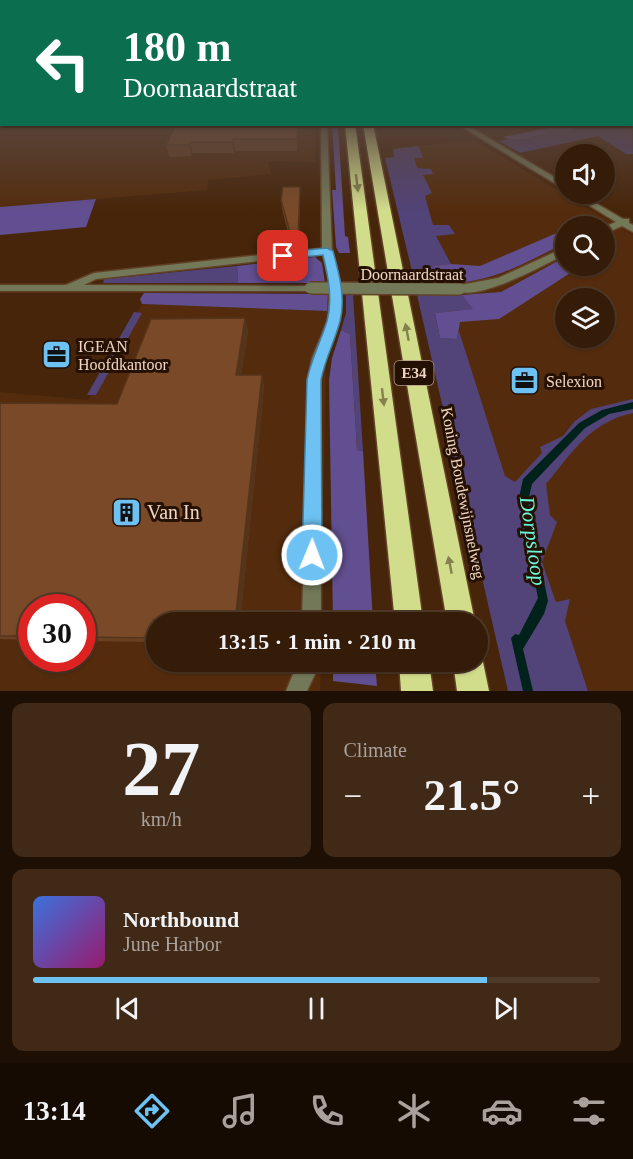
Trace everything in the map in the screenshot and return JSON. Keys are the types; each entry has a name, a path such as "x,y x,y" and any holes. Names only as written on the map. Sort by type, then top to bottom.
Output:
{"highway":[{"name":"E34","path":"353,146 408,612"},
{"name":"Koning Boudewijnsnelweg","path":"372,146 459,612"},
{"path":"415,672 417,691"},
{"path":"470,672 473,691"}],"street":[{"path":"311,612 314,380 318,358 334,320 335,309 335,283 327,251 325,146"},
{"path":"497,146 555,181"},
{"path":"592,204 633,229"},
{"path":"615,226 633,220"},
{"name":"Doornaardstraat","path":"70,287 94,276 327,251"},
{"name":"Doornaardstraat","path":"0,288 460,289 483,287 500,282 555,255"},
{"path":"296,691 306,672"}],"shaded area":[{"path":"0,146 315,146 315,162 268,161 271,174 208,180 207,190 0,207"},
{"path":"333,146 339,146 345,236 348,237 350,253 339,253 336,247 332,190 336,190"},
{"path":"418,146 484,146 555,188 555,204 581,204 601,216 555,216 555,276 615,276 615,224 633,235 633,691 588,691 565,621 570,599 556,602 542,562 501,548 430,295 420,277 393,149"},
{"path":"419,146 423,158 414,158 417,168 431,169 433,174 423,175 432,193 425,196 433,225 449,225 455,234 436,236 451,264 433,266 437,284 415,284 385,158 394,157 393,149"},
{"path":"508,146 551,146 520,153"},
{"path":"615,146 633,146 633,154 626,154"},
{"path":"96,199 86,227 0,235 0,207"},
{"path":"555,234 555,248 489,277 473,281 437,284 433,266 451,264 480,266"},
{"path":"315,257 322,263 325,283 238,283 237,266"},
{"path":"555,262 555,276 566,276 499,319 460,322 457,339 440,338 435,313 473,309 462,295 501,292"},
{"path":"237,266 238,283 103,283 104,279"},
{"path":"144,293 328,294 327,311 142,304 140,299"},
{"path":"353,294 363,451 357,450 350,334 341,330 346,313 346,295"},
{"path":"417,295 462,295 474,309 435,313 440,338 457,339 459,331 505,476 515,482 542,453 540,447 563,436 575,421 591,409 633,399 633,413 618,417 593,431 546,484 550,515 557,522 542,562 556,602 570,599 565,621 588,691 508,691"},
{"name":"Van In","path":"142,304 327,311 321,612 146,612 146,672 321,672 320,691 0,691 0,392 88,400"},
{"path":"134,312 142,313 96,395 87,395"},
{"path":"341,330 350,334 357,450 363,451 372,612 333,612 329,380 332,358"},
{"path":"333,672 376,672 377,686 333,681"}],"water":[{"name":"Dorpsloop","path":"633,402 633,409 609,414 585,428 532,484 528,501 548,601 544,614 523,649 533,691 523,691 511,638 515,634 519,635 538,598 519,498 523,479 579,423 602,410"}],"building":[{"path":"283,187 300,187 298,239 292,239 281,200"},
{"name":"Van In","path":"245,318 236,375 262,375 236,612 146,612 146,638 96,637 96,594 18,594 18,636 0,636 0,403 117,404 151,319"}],"place":[{"name":"IGEAN Hoofdkantoor","path":"57,355"},
{"name":"Selexion","path":"525,381"},
{"name":"Van In","path":"126,512"}],"route":[{"path":"283,256 327,251 335,283 334,320 318,358 314,380 312,555"}]}
